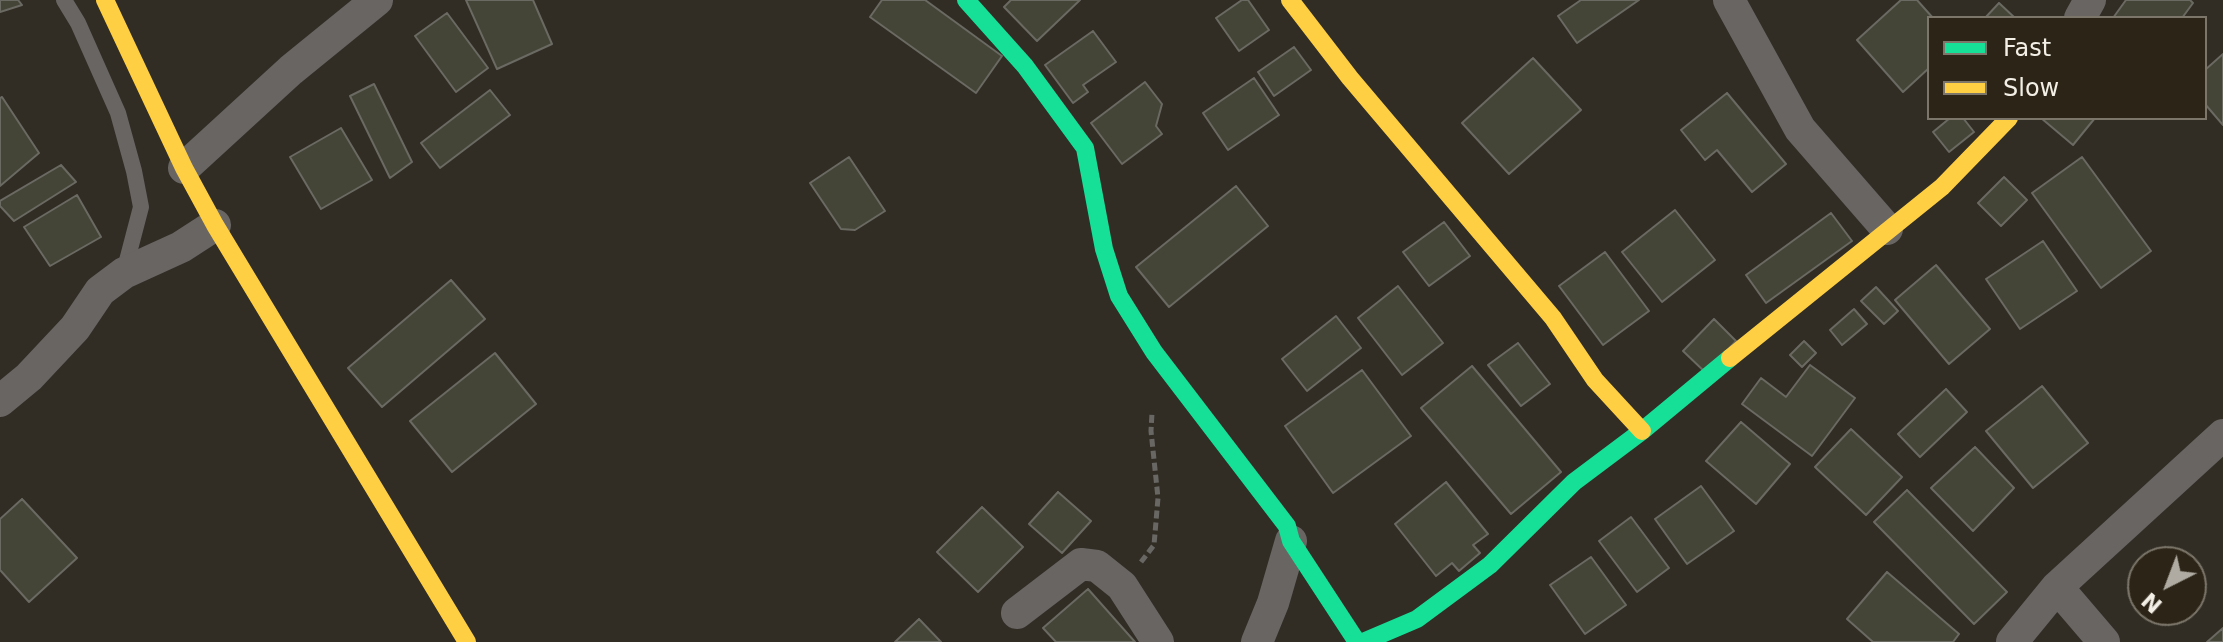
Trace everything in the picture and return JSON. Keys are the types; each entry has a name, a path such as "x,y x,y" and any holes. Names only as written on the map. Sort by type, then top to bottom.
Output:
{"street":[{"path":"105,0 184,168 215,225 467,642"},
{"path":"184,168 291,70 377,0"},
{"path":"966,0 1025,66 1085,148 1104,249 1119,296 1154,352 1287,526 1291,541 1357,642"},
{"path":"1290,0 1350,78 1553,318 1595,380 1642,431"},
{"path":"1729,0 1800,129 1887,229"},
{"path":"1363,642 1417,619 1490,565 1574,482 1642,431 1942,187 2007,120"},
{"path":"0,401 29,377 75,328 100,291 124,273 181,247 215,225"},
{"path":"2012,642 2057,587 2223,435"},
{"path":"1257,642 1273,603 1291,541"},
{"path":"1017,613 1081,564 1097,566 1122,586 1158,642"},
{"path":"2057,587 2104,642"}],"lane":[{"path":"64,0 78,23 118,113 134,171 141,207 124,273"}],"path":[{"path":"1122,586 1154,545 1158,498 1151,431 1154,352"}],"building":[{"path":"0,0 18,0 22,5 0,12"},
{"path":"466,0 533,0 552,44 497,69"},
{"path":"882,0 925,0 1002,56 976,93 870,17"},
{"path":"1011,0 1080,0 1037,41 1004,7"},
{"path":"1242,0 1248,0 1269,30 1239,51 1216,18"},
{"path":"1581,0 1639,0 1577,43 1558,16"},
{"path":"1901,0 1917,0 1931,16 1927,16 1927,70 1903,92 1857,40"},
{"path":"2126,0 2190,0 2193,3 2183,16 2114,16"},
{"path":"1999,3 2013,16 1987,16"},
{"path":"447,13 488,68 456,92 415,36"},
{"path":"1093,31 1116,62 1083,85 1088,92 1073,103 1045,65"},
{"path":"1294,47 1311,70 1274,96 1258,72"},
{"path":"2223,54 2223,125 2207,106 2207,68"},
{"path":"1533,58 1581,110 1509,174 1462,123"},
{"path":"1254,78 1279,115 1228,150 1203,113"},
{"path":"1145,82 1162,104 1156,126 1162,134 1122,164 1091,123"},
{"path":"374,84 412,162 390,178 350,96"},
{"path":"490,90 510,115 440,168 421,143"},
{"path":"1727,93 1786,164 1752,192 1717,150 1705,160 1681,130"},
{"path":"0,98 39,153 0,186"},
{"path":"1948,120 1965,120 1974,132 1949,152 1933,132"},
{"path":"2043,120 2093,120 2073,145"},
{"path":"341,128 372,180 321,209 290,157"},
{"path":"849,157 885,211 855,230 841,229 810,183"},
{"path":"2082,157 2151,251 2101,288 2032,193"},
{"path":"61,165 76,182 14,221 0,206 0,201"},
{"path":"2004,177 2027,200 2001,226 1978,203"},
{"path":"1236,186 1268,226 1169,307 1136,267"},
{"path":"77,195 101,237 50,266 24,227"},
{"path":"1675,210 1715,260 1662,302 1622,252"},
{"path":"1831,213 1852,241 1766,303 1746,275"},
{"path":"1444,222 1470,256 1429,286 1403,252"},
{"path":"2043,241 2077,291 2020,329 1986,279"},
{"path":"1605,252 1649,311 1603,345 1559,286"},
{"path":"1936,265 1990,329 1949,364 1895,300"},
{"path":"451,280 485,319 382,407 348,368"},
{"path":"1398,286 1443,343 1402,375 1358,318"},
{"path":"1876,287 1898,311 1884,324 1861,301"},
{"path":"1854,309 1867,324 1842,345 1830,330"},
{"path":"1336,316 1361,348 1307,391 1282,359"},
{"path":"1714,319 1736,341 1706,373 1683,351"},
{"path":"1804,341 1816,353 1802,367 1790,355"},
{"path":"1518,343 1550,384 1521,406 1488,365"},
{"path":"495,353 536,404 452,472 410,421"},
{"path":"1810,365 1855,398 1812,456 1742,404 1761,378 1786,397"},
{"path":"1472,366 1561,472 1511,514 1421,408"},
{"path":"1362,370 1411,436 1333,493 1285,426"},
{"path":"2042,386 2088,443 2033,488 1986,431"},
{"path":"1946,389 1967,412 1920,457 1898,434"},
{"path":"1741,422 1790,464 1756,504 1706,461"},
{"path":"1851,429 1902,477 1866,515 1815,467"},
{"path":"1975,447 2014,488 1973,531 1931,488"},
{"path":"1446,482 1488,534 1473,545 1480,553 1459,571 1452,563 1436,576 1395,524"},
{"path":"1701,486 1734,531 1687,564 1655,519"},
{"path":"1907,490 2007,592 1974,624 1874,522"},
{"path":"1058,492 1091,521 1062,553 1029,524"},
{"path":"22,499 77,558 29,602 0,570 0,519"},
{"path":"982,507 1023,547 978,592 937,552"},
{"path":"1631,517 1669,568 1637,592 1599,541"},
{"path":"1591,557 1626,605 1585,634 1550,585"},
{"path":"1887,572 1959,634 1953,642 1873,642 1847,619"},
{"path":"1088,589 1135,642 1056,642 1043,628"},
{"path":"919,619 941,642 895,642"},
{"path":"2223,628 2223,642 2207,642"}],"traffic: fast":[{"path":"966,0 1025,66 1085,148 1104,249 1119,296 1154,352 1287,526 1291,541 1357,642"},
{"path":"1363,642 1417,619 1490,565 1574,482 1730,358"}],"traffic: slow":[{"path":"105,0 184,168 215,225 467,642"},
{"path":"1290,0 1350,78 1553,318 1595,380 1642,431"},
{"path":"1730,358 1942,187 2007,120"}]}
